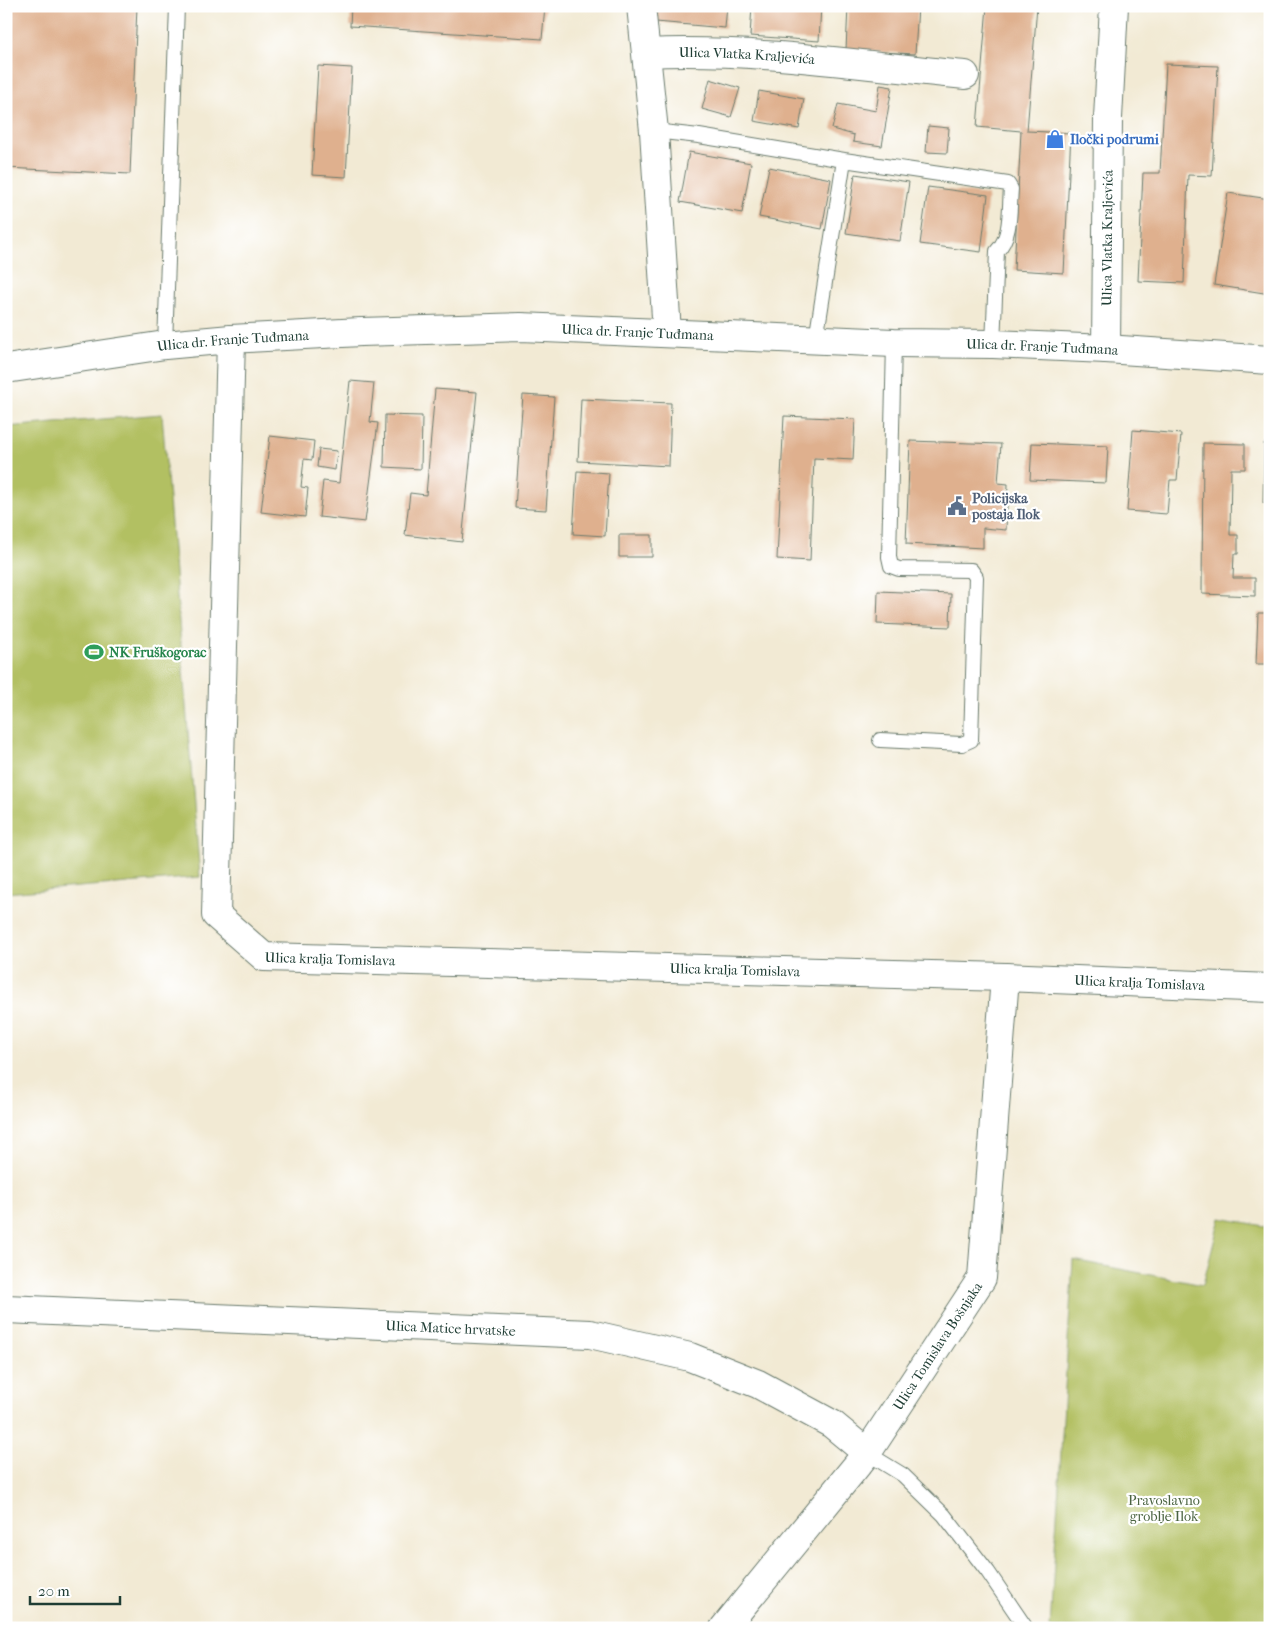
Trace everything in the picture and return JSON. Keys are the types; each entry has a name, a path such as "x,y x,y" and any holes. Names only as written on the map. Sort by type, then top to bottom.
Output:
{"street":[{"name":"Ulica Vlatka Kraljevića","path":"1106,349 1108,118 1114,6"},
{"path":"639,9 647,53 654,131 667,333"},
{"name":"Ulica Vlatka Kraljevića","path":"647,53 685,51 735,53 965,75"},
{"name":"Ulica dr. Franje Tuđmana","path":"6,369 165,345 231,339 361,332 521,327 894,343 993,344 1106,349 1270,360"},
{"name":"Ulica kralja Tomislava","path":"231,339 216,915 264,956 1005,977 1270,988"},
{"name":"Ulica Tomislava Bošnjaka","path":"724,1628 867,1453 982,1278 1005,977"},
{"name":"Ulica Matice hrvatske","path":"6,1309 590,1334 690,1357 758,1384 832,1424 867,1453"}],"lane":[{"path":"165,345 175,10 177,6"},
{"path":"654,131 699,136 1008,184 1011,189 1007,234 1004,244 997,251 993,344"},
{"path":"816,340 844,160"},
{"path":"880,740 962,744 971,740 976,577 971,570 899,569 892,566 889,557 894,343"},
{"path":"867,1453 903,1475 944,1515 988,1572 1026,1628"}],"green space":[{"name":"NK Fruškogorac","path":"162,414 200,877 6,893 6,427"},
{"name":"Pravoslavno groblje Ilok","path":"1220,1218 1270,1227 1270,1628 1050,1628 1073,1260 1203,1285"}],"building":[{"path":"6,6 137,6 130,174 6,168"},
{"path":"351,6 545,6 542,39 350,26"},
{"path":"657,6 727,6 725,28 656,22"},
{"path":"752,6 821,6 819,41 750,36"},
{"path":"848,6 918,6 915,54 846,50"},
{"path":"987,6 1037,6 1027,131 1071,133 1064,273 1014,270 1021,131 977,127"},
{"path":"1166,64 1218,66 1212,176 1188,175 1184,283 1138,281 1143,173 1160,173"},
{"path":"318,66 352,68 346,177 312,175"},
{"path":"710,79 740,88 731,117 702,109"},
{"path":"880,85 892,87 882,146 853,142 854,135 832,129 838,104 876,111"},
{"path":"759,91 804,99 799,129 754,121"},
{"path":"928,126 949,128 947,153 926,152"},
{"path":"689,152 751,163 742,213 680,202"},
{"path":"769,167 831,179 822,229 759,217"},
{"path":"855,174 909,182 900,241 846,233"},
{"path":"928,187 988,195 981,252 920,244"},
{"path":"1228,193 1270,199 1270,294 1214,285"},
{"path":"350,381 374,383 370,422 378,423 365,522 319,517 323,481 339,483"},
{"path":"435,389 477,392 462,542 405,535 410,493 426,495"},
{"path":"523,395 554,397 546,510 515,508"},
{"path":"581,399 671,403 669,466 578,461"},
{"path":"385,415 422,416 421,469 384,467"},
{"path":"784,416 855,419 853,460 814,458 810,561 777,559"},
{"path":"1133,430 1181,434 1177,480 1170,480 1167,514 1127,511"},
{"path":"270,436 314,441 312,460 304,459 301,487 308,488 305,517 261,512"},
{"name":"Policijska postaja Ilok","path":"910,441 1001,444 998,483 1008,484 1006,530 983,528 983,548 906,544"},
{"path":"1032,443 1108,446 1106,483 1030,480"},
{"path":"1203,443 1245,444 1245,469 1231,469 1230,535 1238,535 1238,554 1234,554 1233,578 1255,578 1255,596 1202,594"},
{"path":"1264,443 1270,444 1270,503 1263,503"},
{"path":"319,449 337,451 335,470 317,467"},
{"path":"577,471 609,473 605,536 573,534"},
{"path":"619,535 652,535 652,557 619,557"},
{"path":"878,591 951,594 950,627 877,624"},
{"path":"1258,613 1270,613 1270,664 1256,664"}],"place":[{"name":"Iločki podrumi","path":"1055,139"},
{"name":"Policijska postaja Ilok","path":"957,506"},
{"name":"NK Fruškogorac","path":"94,652"}]}
